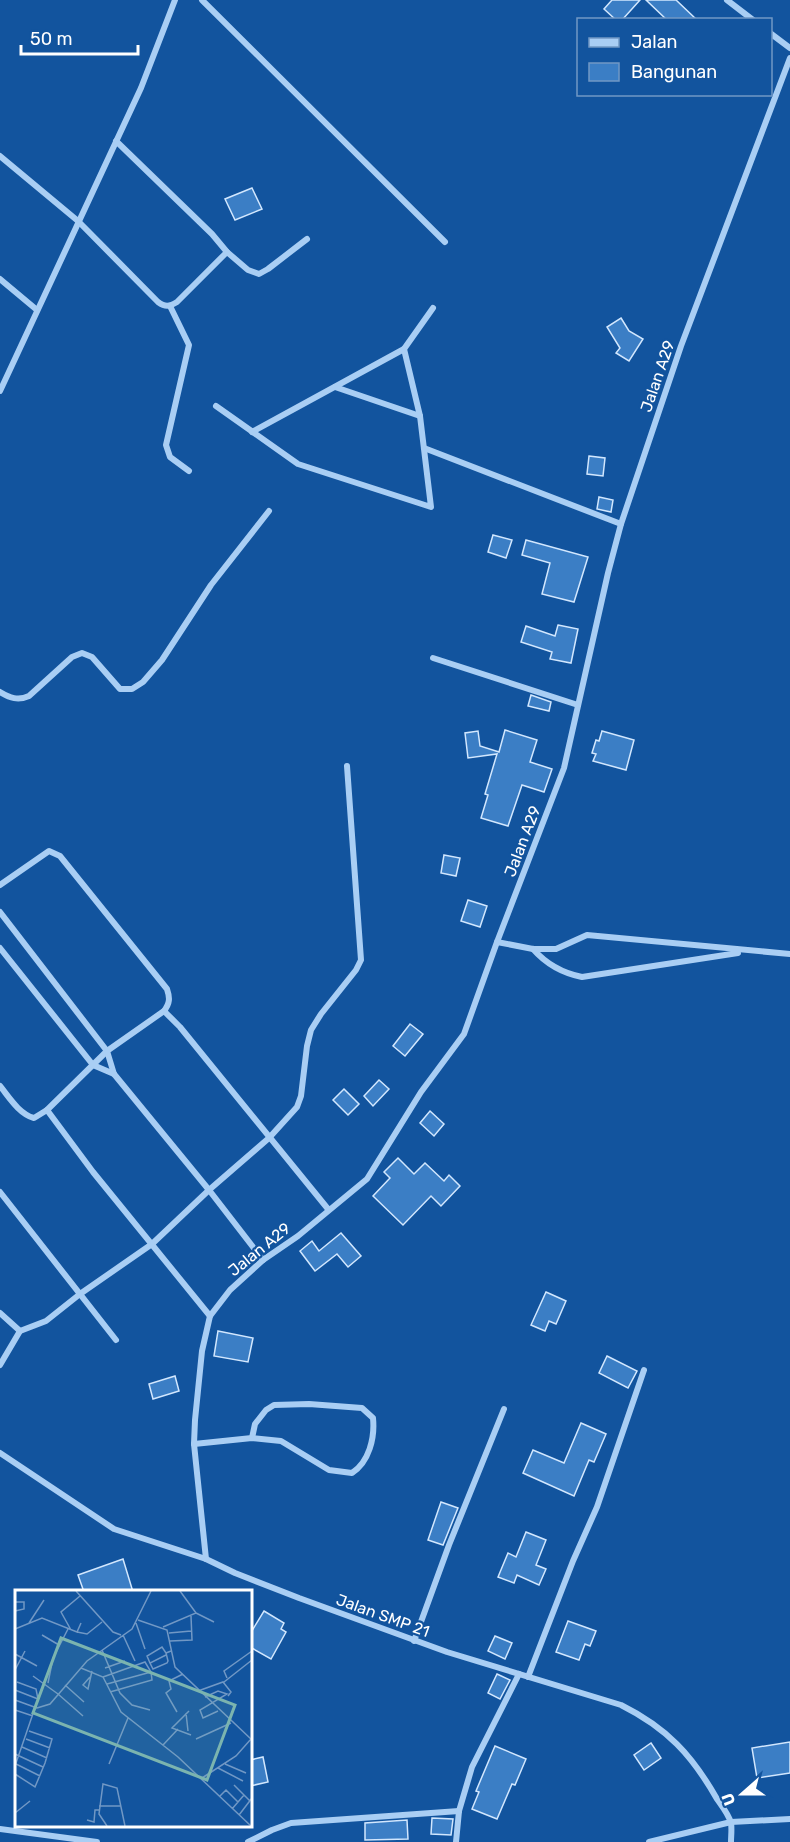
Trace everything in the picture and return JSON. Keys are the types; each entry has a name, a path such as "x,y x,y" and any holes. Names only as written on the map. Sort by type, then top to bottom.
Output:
{"street":[{"path":"0,391 141,88 175,0"},
{"path":"202,0 445,242"},
{"path":"727,0 750,18"},
{"path":"772,34 790,48"},
{"name":"Jalan A29","path":"206,1559 194,1444 202,1351 210,1316 230,1290 263,1260 298,1236 367,1179 421,1092 464,1034 564,768 621,524 681,346 790,58"},
{"path":"116,141 212,234 227,252 248,270 259,273 268,269 307,239"},
{"path":"0,156 78,221 164,306 177,302 227,252"},
{"path":"0,279 37,310"},
{"path":"170,306 189,345 166,445 170,457 189,471"},
{"path":"252,432 404,349 433,308"},
{"path":"216,406 298,465 431,507 420,416 404,349"},
{"path":"335,387 420,416"},
{"path":"424,448 621,524"},
{"path":"0,692 8,697 21,699 29,696 72,657 82,653 92,657 120,689 132,689 143,682 162,660 226,565 269,511"},
{"path":"433,658 578,705"},
{"path":"0,1365 20,1331 46,1321 80,1294 152,1244 269,1138 297,1107 301,1096 311,1030 357,970 361,960 347,766"},
{"path":"0,885 49,850 60,856 167,989 170,998 164,1011 107,1051 47,1110 34,1118 20,1110 0,1086"},
{"path":"0,912 107,1051 114,1074 263,1260"},
{"path":"497,942 533,949 556,949 587,935 790,954"},
{"path":"0,948 93,1065 114,1074"},
{"path":"533,949 541,958 564,974 582,977 748,951"},
{"path":"164,1011 180,1027 328,1209"},
{"path":"47,1110 93,1172 210,1316"},
{"path":"0,1192 116,1340"},
{"path":"0,1313 20,1331"},
{"path":"528,1677 573,1561 597,1507 644,1370"},
{"path":"194,1444 252,1438 281,1441 329,1470 352,1473 360,1468 368,1454 374,1429 373,1418 362,1408 309,1404 274,1405 266,1410 255,1424 252,1438"},
{"path":"414,1641 449,1545 504,1409"},
{"name":"Jalan SMP 21","path":"0,1453 114,1529 206,1559 270,1587 414,1641 621,1705 655,1724 688,1754 703,1773 731,1822"},
{"path":"456,1842 459,1811 472,1767 519,1674"},
{"path":"248,1842 291,1823 459,1811"},
{"path":"649,1842 731,1822 790,1819"},
{"path":"731,1822 731,1842"},
{"path":"0,1829 64,1840 97,1842"}],"building":[{"path":"612,0 640,0 624,18 614,18 604,9"},
{"path":"646,0 676,0 695,18 665,18"},
{"path":"252,188 262,209 235,220 225,199"},
{"path":"621,318 629,331 643,339 629,361 616,353 620,348 607,327"},
{"path":"589,456 605,458 603,476 587,474"},
{"path":"599,497 613,500 611,512 597,509"},
{"path":"493,535 512,540 506,558 488,552"},
{"path":"526,540 588,557 574,602 542,594 550,563 522,555"},
{"path":"558,625 578,629 571,663 550,659 552,652 521,642 526,626 555,636"},
{"path":"531,695 551,702 549,711 528,706"},
{"path":"505,730 537,740 530,762 552,769 544,792 522,785 508,826 481,818 488,795 485,794 497,754 468,758 465,733 478,731 480,746 499,752"},
{"path":"602,731 634,740 626,770 593,761 596,754 592,753"},
{"path":"444,855 460,858 456,876 441,873"},
{"path":"468,900 487,906 480,927 461,921"},
{"path":"410,1024 423,1034 405,1056 393,1046"},
{"path":"379,1080 389,1089 373,1106 364,1096"},
{"path":"344,1089 359,1104 348,1115 333,1100"},
{"path":"430,1111 444,1124 434,1136 420,1123"},
{"path":"398,1158 414,1174 425,1163 444,1181 449,1175 460,1186 441,1206 431,1196 403,1225 373,1196 390,1178 384,1172"},
{"path":"341,1233 361,1256 348,1267 337,1254 315,1271 300,1251 312,1241 319,1251"},
{"path":"546,1292 566,1301 556,1324 549,1321 545,1331 531,1325"},
{"path":"218,1331 253,1338 248,1362 214,1356"},
{"path":"607,1356 637,1371 628,1388 599,1373"},
{"path":"175,1376 179,1391 153,1399 149,1384"},
{"path":"581,1423 606,1434 594,1462 589,1460 574,1496 523,1473 533,1450 564,1463"},
{"path":"441,1502 458,1508 443,1545 428,1540"},
{"path":"526,1532 546,1540 536,1565 546,1569 539,1585 517,1575 514,1583 498,1577 508,1553 516,1557"},
{"path":"123,1559 132,1590 83,1590 78,1575"},
{"path":"264,1611 284,1623 281,1629 286,1632 271,1659 252,1648 252,1631"},
{"path":"568,1621 596,1631 590,1646 585,1644 579,1660 556,1652"},
{"path":"495,1636 512,1643 505,1659 488,1651"},
{"path":"497,1674 510,1680 500,1699 488,1693"},
{"path":"790,1742 790,1773 757,1778 752,1748"},
{"path":"651,1743 661,1758 644,1770 634,1755"},
{"path":"495,1746 526,1759 497,1819 472,1809 479,1792 476,1791"},
{"path":"263,1757 268,1782 252,1786 252,1760"},
{"path":"432,1818 453,1819 451,1835 431,1834"},
{"path":"407,1820 408,1839 365,1840 365,1823"}]}
